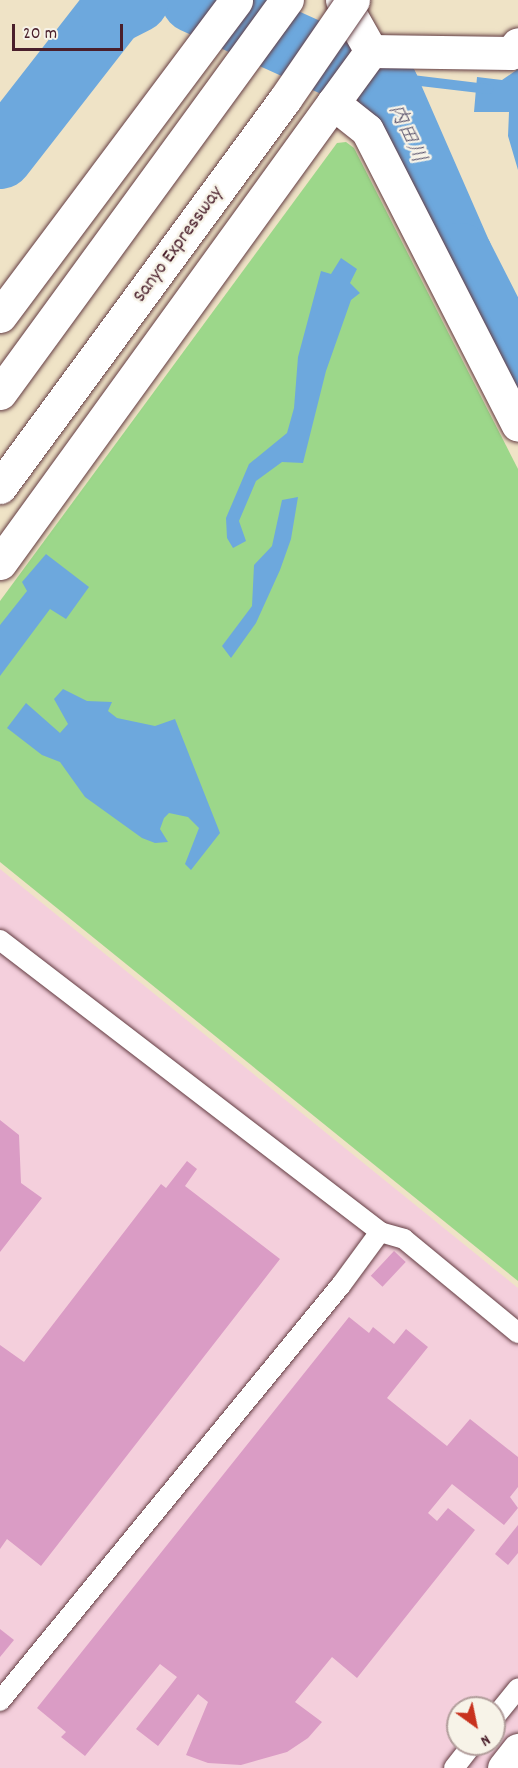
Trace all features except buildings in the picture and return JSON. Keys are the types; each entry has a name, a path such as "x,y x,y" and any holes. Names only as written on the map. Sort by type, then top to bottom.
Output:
{"main road":[{"path":"0,393 287,0"},
{"path":"342,0 354,75 367,130 518,425"},
{"name":"Sanyo Expressway","path":"0,487 271,118 353,0"},
{"path":"0,316 232,5"},
{"path":"0,563 354,75 516,49"},
{"path":"504,1768 518,1750"}],"lane":[{"path":"0,940 380,1232 404,1239 518,1333"},
{"path":"0,1701 341,1285 380,1232"},
{"path":"506,1703 518,1688"},
{"path":"454,1768 464,1756"}],"shaded area":[{"path":"0,869 518,1288 518,1732 506,1747 506,1696 446,1696 446,1756 499,1756 490,1768 0,1768"}],"green space":[{"path":"346,142 354,148 518,469 518,1281 0,862 0,601 337,143"}],"water":[{"path":"518,69 518,170 508,136 509,112 474,112 477,77 502,80"},
{"path":"341,258 357,269 350,283 360,293 351,300 326,371 303,463 282,462 256,481 239,521 246,541 233,548 227,538 226,518 249,464 287,433 294,408 298,357 321,271 331,274"},
{"path":"298,497 291,539 280,570 256,623 231,658 222,646 252,606 254,565 272,546 282,500"},
{"path":"46,554 89,587 66,619 50,609 0,676 0,625 27,591 22,582"},
{"path":"63,689 87,701 112,702 108,711 117,718 155,726 175,719 220,833 191,870 185,864 199,828 188,817 169,813 164,818 160,829 168,842 155,843 142,838 85,797 60,762 42,755 7,728 26,703 60,733 68,724 54,699"}],"waterway":[{"name":"内田川","path":"0,156 112,12 136,0"},
{"name":"内田川","path":"194,0 386,87 460,256 518,370"},
{"path":"386,87 412,80 488,89"}]}
